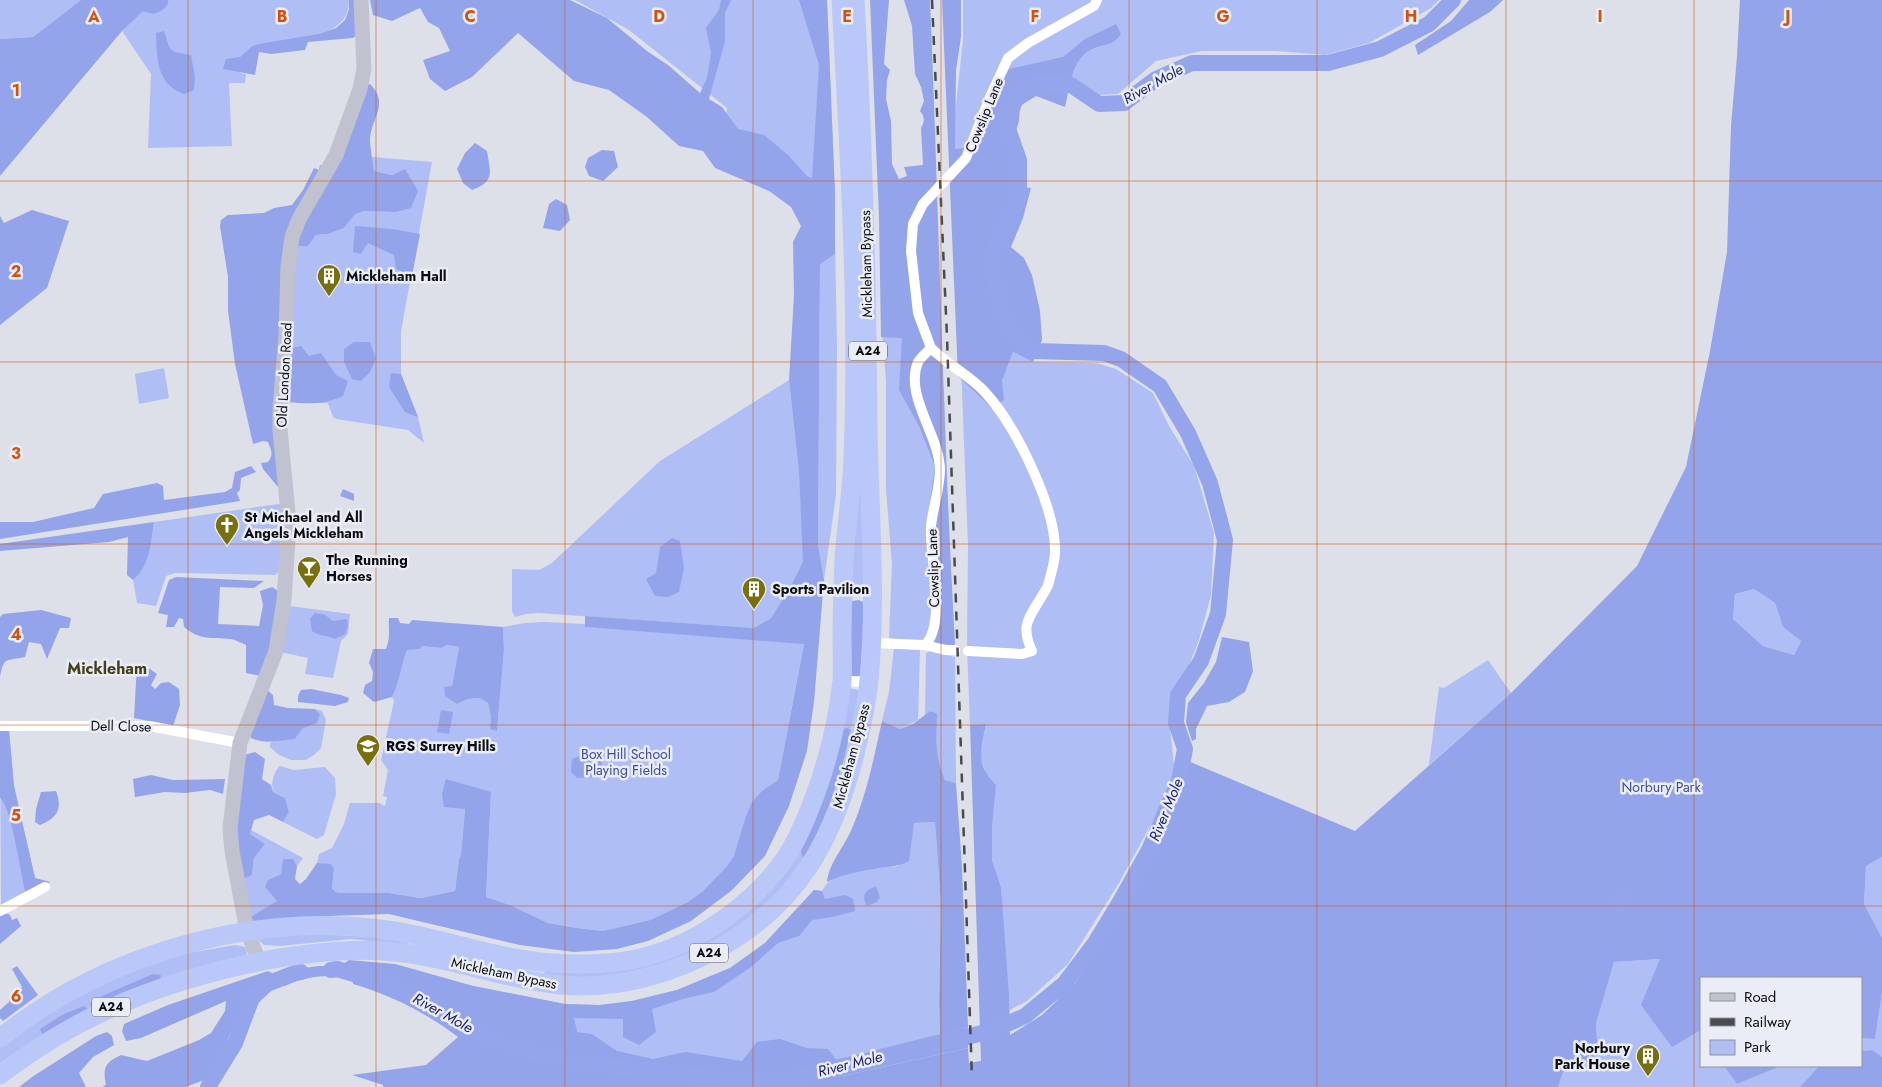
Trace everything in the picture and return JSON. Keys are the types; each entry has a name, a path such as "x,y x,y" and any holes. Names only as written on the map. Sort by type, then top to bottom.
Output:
{"highway":[{"name":"Mickleham Bypass","path":"0,1038 31,1015 83,985 144,959 205,940 249,938 302,926 373,928 428,937 545,962 593,965 638,959 674,947 716,924 752,896 779,867 796,840 816,792 829,746 842,678 844,557 851,499 853,459 854,351 850,178 841,0"},
{"name":"Mickleham Bypass","path":"0,1076 47,1042 101,1012 182,980 217,970 324,951 370,950 409,953 525,980 563,985 604,985 651,977 694,962 732,941 782,902 817,855 833,823 847,783 862,725 870,680 873,595 868,490 866,259 855,0"}],"main road":[{"name":"Old London Road","path":"263,961 257,956 249,938 232,851 230,828 240,743 276,651 284,600 289,523 280,430 280,408 286,336 288,267 292,237 299,220 336,155 360,89 364,69 361,0"},
{"path":"249,938 289,957"}],"street":[{"name":"Cowslip Lane","path":"968,651 1022,654 1032,651 1026,639 1025,627 1049,585 1055,552 1051,518 1037,477 998,407 983,389 944,361 931,348 918,312 911,251 913,224 923,204 966,158 1008,58 1028,43 1094,6 1097,0"},
{"name":"Cowslip Lane","path":"925,645 930,639 936,618 934,570 930,548 931,524 940,468 934,441 917,395 914,378 919,362 931,348"},
{"path":"843,594 858,590 873,595"},
{"path":"871,643 925,645 945,650 954,650"},
{"path":"842,678 855,682 870,680"},
{"name":"Dell Close","path":"0,726 149,726 240,743"},
{"path":"0,911 45,887"}],"green space":[{"path":"0,0 81,0 33,37 0,39"},
{"path":"81,0 169,0 165,8 159,12 153,14 143,11 122,31 0,176 0,39 33,37"},
{"path":"169,0 349,0 347,13 341,22 332,29 308,37 255,45 240,57 240,73 246,74 245,83 229,83 232,146 148,148 151,74 122,31 143,10 169,2"},
{"path":"349,0 357,0 358,34 353,38 308,42 305,50 271,54 259,52 255,75 223,69 226,59 240,57 252,46 319,34 336,28 345,20 349,9"},
{"path":"370,0 570,0 607,18 647,51 668,65 700,93 707,78 711,53 706,28 719,10 721,0 731,0 725,13 725,41 709,99 722,107 738,129 764,135 788,155 808,177 812,178 819,65 799,0 827,0 835,194 835,254 820,264 818,544 824,580 814,702 807,751 789,806 765,856 731,891 691,921 648,941 617,949 574,952 520,945 389,914 329,916 255,924 250,917 277,901 265,887 268,880 281,874 283,859 293,859 297,866 295,879 300,884 306,879 317,863 331,864 334,869 332,889 338,893 389,893 421,898 455,891 461,855 465,809 444,807 442,794 446,779 491,792 486,897 510,905 548,923 603,931 650,920 688,902 703,891 727,866 734,856 752,802 763,790 778,780 804,644 585,627 585,616 754,628 771,618 790,588 803,562 799,473 789,380 794,295 793,242 801,226 791,207 769,191 715,168 703,151 679,146 647,117 609,90 574,81 518,33 472,77 445,91 430,79 423,60 450,51 439,28 428,22 420,8 392,21 373,15"},
{"path":"575,0 827,0 835,194 722,153 727,108 629,30"},
{"path":"870,0 889,0 884,64 890,70 887,80 886,99 891,121 892,164 899,179 907,176 904,167 923,165 921,128 924,119 920,111 924,101 921,87 915,74 912,26 904,0 930,0 947,485 955,646 934,642 931,623 927,522 935,466 919,426 899,390 902,338 881,337 879,218"},
{"path":"942,0 961,0 961,37 956,70 955,149 965,148 1009,69 1063,57 1085,39 1116,24 1121,34 1114,41 1092,49 1080,60 1072,75 1065,107 1036,96 1020,106 1016,131 1003,137 1011,160 1014,186 1031,188 1023,218 1011,247 1024,258 1032,275 1040,311 1042,340 1033,362 1013,352 1002,381 1004,400 992,408 958,376"},
{"path":"963,0 1439,0 1431,8 1369,43 1325,55 1276,51 1202,51 1156,61 1118,94 1099,95 1063,79 1026,80 1002,129 1008,160 955,176 952,141 963,40"},
{"path":"1469,0 1503,0 1490,12 1418,55 1415,45 1451,21"},
{"name":"Norbury Park","path":"1740,0 1882,0 1882,857 1866,866 1864,904 1882,938 1882,993 1875,1039 1862,1038 1862,977 1700,977 1700,1032 1672,1047 1641,1005 1660,959 1614,962 1596,1024 1598,1058 1563,1072 1558,1087 383,1087 383,1085 352,1075 426,1065 458,1037 434,1020 408,1006 353,984 353,971 343,964 349,960 395,964 473,986 565,1004 600,1005 632,1001 677,990 730,968 765,943 814,890 822,891 825,899 845,895 853,899 855,911 812,920 799,936 778,943 751,967 714,992 686,998 652,1009 656,1032 639,1045 623,1037 623,1019 574,1018 577,1032 592,1034 617,1051 653,1059 686,1052 742,1061 757,1042 780,1039 807,1048 828,1049 838,1062 842,1076 968,1048 969,1063 981,1061 970,725 986,724 981,750 982,764 996,785 992,825 992,860 1001,887 1010,1035 1042,1015 1075,983 1110,931 1148,862 1178,797 1188,761 1355,831 1511,693 1637,566 1686,467 1710,351 1727,252 1731,126","holes":["1754,589 1775,603 1783,627 1801,641 1794,655 1763,646 1733,619 1735,594"]},
{"path":"164,31 169,47 174,52 191,55 195,77 194,90 184,94 175,90 163,77 158,61 156,33"},
{"path":"370,84 379,98 378,111 370,139 374,171 392,175 405,169 418,191 411,208 395,212 364,211 355,214 344,228 328,234 316,235 308,246 298,246 297,238 366,85"},
{"path":"475,143 487,151 490,175 485,183 472,190 463,183 457,169 465,153"},
{"path":"602,150 614,151 618,167 603,181 589,176 585,167 588,158"},
{"path":"372,157 432,162 401,331 401,374 418,417 424,443 408,430 336,419 333,417 328,403 303,403 290,367 294,273 298,246 308,246 316,235 328,234 344,228 354,214 364,211 395,212 405,169 392,175 374,171"},
{"path":"320,165 325,169 296,220 280,487 278,487 263,469 261,463 268,462 271,457 268,442 263,441 253,444 235,364 228,311 228,277 220,226 221,220 228,215 264,213 274,208 292,205 303,190 314,168 319,170"},
{"path":"556,199 567,205 570,220 560,231 543,228 549,204"},
{"path":"32,210 69,221 47,288 0,325 0,216 4,223"},
{"path":"355,226 392,229 420,234 412,276 396,269 394,255 368,243 361,254 353,252"},
{"path":"835,239 837,345 836,495 824,580 818,544 820,264"},
{"path":"909,289 944,388 947,496 955,646 889,638 892,564 886,490 886,381 881,320"},
{"path":"354,342 370,342 376,359 370,372 361,381 352,379 344,362 344,349"},
{"path":"301,346 309,356 321,353 336,375 348,381 343,396 315,403 287,402 292,348"},
{"path":"1013,352 1033,362 1096,363 1116,369 1153,393 1169,426 1194,466 1214,533 1211,595 1199,640 1188,668 1174,690 1169,718 1175,774 1155,817 1119,883 1068,964 1027,1001 1008,1011 1001,887 992,860 992,825 987,776 980,756 986,724 970,725 967,647 968,545 961,365 1002,381"},
{"path":"164,368 169,398 139,404 135,374"},
{"path":"391,373 401,374 418,417 405,412 389,387"},
{"path":"789,380 799,473 804,562 771,618 754,628 538,613 515,617 512,611 512,569 539,570 552,563 660,461"},
{"path":"859,401 865,587 851,586"},
{"path":"251,466 256,472 241,478 240,490 237,493 240,501 0,539 0,522 33,522 94,508 103,494 157,483 163,486 164,500 225,492 232,488 235,472"},
{"path":"279,504 285,507 279,572 275,575 175,573 166,576 156,606 137,603 133,580 139,575 146,561 151,546 154,522"},
{"path":"154,522 151,546 146,561 139,575 133,580 127,575 128,537 109,542 0,551 0,544"},
{"path":"672,538 680,541 684,568 679,592 668,597 655,596 646,579 656,573 660,547"},
{"path":"176,577 264,581 254,588 220,587 218,624 259,626 263,605 260,591 272,587 278,591 273,641 261,676 246,673 246,645 231,639 206,638 196,634 184,627 183,619 179,618 174,627 166,627 168,615 158,613 169,580"},
{"path":"1754,589 1775,603 1783,627 1801,641 1794,655 1763,646 1733,619 1735,594"},
{"path":"859,600 866,604 860,676 851,676 850,607 852,601"},
{"path":"290,606 350,614 348,634 341,641 333,678 305,674 308,658 280,652"},
{"path":"41,610 71,618 69,628 60,628 47,659 41,644 29,642 25,657 6,661 0,677 0,617 3,614"},
{"path":"315,613 325,615 333,621 347,619 348,626 345,634 335,639 312,631 310,619"},
{"path":"389,618 398,618 400,623 409,624 412,620 503,627 504,650 497,731 490,729 491,717 488,703 480,698 468,699 457,704 445,696 444,687 452,686 459,647 447,645 441,648 422,646 419,649 407,650 392,697 374,702 363,693 365,685 372,681 373,672 369,663 373,649 386,649 388,644"},
{"name":"Box Hill School Playing Fields","path":"544,622 585,624 585,627 804,643 778,780 763,790 734,856 727,866 703,891 688,902 650,920 603,931 548,923 510,905 486,897 491,792 465,808 461,855 455,891 421,898 389,893 338,893 332,889 334,869 331,865 317,863 319,854 332,848 344,824 350,803 379,803 385,806 387,797 383,796 388,770 381,760 394,701 392,697 407,650 422,646 441,648 447,645 459,647 452,686 457,704 468,699 480,698 488,703 491,717 490,728 497,731 504,650 503,627"},
{"path":"1222,637 1249,642 1253,671 1245,692 1229,702 1207,706 1196,729 1196,739 1192,741 1186,722 1188,703 1204,683 1216,662"},
{"path":"894,648 920,650 918,720 900,729 882,721 889,692"},
{"path":"930,651 955,657 956,783 945,780 939,762 937,713 930,711 925,715 926,653"},
{"path":"1488,660 1511,693 1429,765 1439,687 1444,688"},
{"path":"137,665 150,669 157,674 151,685 155,689 161,683 169,682 179,689 180,705 173,726 134,718"},
{"path":"849,688 858,690 862,694 853,742 808,859 748,925 677,965 601,980 542,976 545,972 645,962 781,869"},
{"path":"266,689 273,695 274,705 288,708 315,709 320,714 317,723 303,728 295,739 267,742 251,738 250,732"},
{"path":"311,689 341,695 349,698 348,702 335,706 298,702 301,690"},
{"path":"315,709 322,711 326,720 321,748 315,754 306,760 291,760 279,755 270,747 270,743 275,740 295,739 303,728 320,714"},
{"path":"930,711 937,713 937,747 941,771 945,780 956,783 962,867 968,1027 940,1035 941,905 935,822 914,823 909,861 896,866 838,877 827,882 831,867 850,833 858,813 870,775 882,721 900,729 913,724"},
{"path":"847,728 852,731 846,771 808,859 802,856 801,848 840,730"},
{"path":"0,730 9,730 14,786 35,878 50,882 1,905"},
{"path":"0,730 9,730 14,786 35,878 50,882 26,894 13,829 5,805 0,797"},
{"path":"255,752 265,759 262,779 271,785 273,792 285,798 289,812 283,822 269,815 254,820 250,834 265,844 254,858 252,875 242,880 235,849 244,755"},
{"path":"585,754 602,757 599,777 577,778 571,772 572,759"},
{"path":"280,766 294,770 325,767 335,778 336,794 324,835 317,839 283,822 289,812 285,798 273,792 272,789 274,775"},
{"path":"151,775 173,780 225,779 223,794 210,790 185,793 165,792 135,797 133,779"},
{"path":"56,791 59,803 57,812 51,819 40,825 35,822 36,809 41,792"},
{"path":"935,822 941,905 940,1035 856,1055 838,1062 631,1064 343,964 395,964 473,986 565,1004 600,1005 632,1001 677,990 730,968 765,943 814,890 822,891 829,882 844,875 862,870 898,866 914,823"},
{"path":"251,830 303,858 297,866 292,859 281,874 268,880 278,901 250,917 242,880 252,875 254,858 265,844 249,834"},
{"path":"1882,857 1882,938 1864,904 1866,866"},
{"path":"876,887 880,897 877,902 867,906 864,896 869,889"},
{"path":"5,913 10,915 12,920 17,918 21,926 0,944 0,916"},
{"path":"298,933 411,939 407,945 351,939 279,946 264,945 259,940 259,936"},
{"path":"235,945 245,947 246,956 200,969 0,1070 0,1044 72,996 171,956"},
{"path":"1661,959 1700,1030 1700,1067 1725,1067 1737,1084 1779,1067 1818,1067 1800,1087 1558,1087 1563,1072 1598,1058 1596,1024 1614,962"},
{"path":"17,966 38,995 3,1021 0,1018 0,1010 9,1002 10,996 22,987 12,969"},
{"path":"268,971 273,976 249,990 223,1050 204,1080 186,1087 102,1087 106,1085 106,1066 121,1055 147,1061 199,1040 211,1033 225,1011 226,1001 141,1038 126,1041 122,1031 124,1024 168,1005"},
{"path":"153,974 161,975 159,982 103,1005 99,1000 102,996"},
{"path":"1882,993 1882,1057 1873,1050 1862,1051 1862,1038 1875,1039"},
{"path":"84,1006 87,1008 88,1013 48,1036 42,1034 40,1029 64,1014"},
{"path":"107,1032 112,1036 114,1045 93,1057 79,1073 86,1087 19,1087 96,1036"},
{"path":"1873,1050 1882,1057 1882,1087 1800,1087 1818,1067 1862,1067 1862,1051"},
{"path":"1725,1067 1779,1067 1737,1084"}],"water":[{"path":"343,489 354,494 354,501 340,496"},
{"path":"441,710 453,712 449,734 437,732"},
{"path":"1623,884 1631,885 1634,894 1630,904 1620,910 1611,907 1610,900 1615,887"},
{"path":"318,966 346,966 353,971 353,978 336,976 318,977 301,980 285,986 278,972"},
{"path":"968,1027 968,1048 842,1076 838,1062 856,1055"}],"waterway":[{"name":"River Mole","path":"946,1043 996,1029 1025,1016 1064,984 1095,943 1149,850 1179,781 1185,749 1176,723 1178,695 1201,661 1218,614 1225,540 1210,483 1188,433 1160,386 1121,359 1104,353 1034,351 1010,331 1000,307 993,270 996,242 1019,201 1019,160 1007,126 1018,94 1035,83 1071,85 1099,104 1124,103 1156,79 1192,63 1328,63 1380,49 1429,24 1453,0"},
{"name":"River Mole","path":"331,970 337,969 401,988 456,1023 511,1047 572,1063 712,1077 787,1079 861,1062"},
{"name":"River Mole","path":"208,1087 235,1043 252,998 267,984 301,972"}],"railway":[{"path":"932,0 947,337 972,1079"}],"place":[{"name":"Mickleham Hall","path":"329,297"},
{"name":"St Michael and All Angels Mickleham","path":"227,546"},
{"name":"The Running Horses","path":"309,589"},
{"name":"Sports Pavilion","path":"754,610"},
{"name":"RGS Surrey Hills","path":"368,767"},
{"name":"Norbury Park House","path":"1648,1077"}],"district":[{"name":"Mickleham","path":"107,668"}]}
